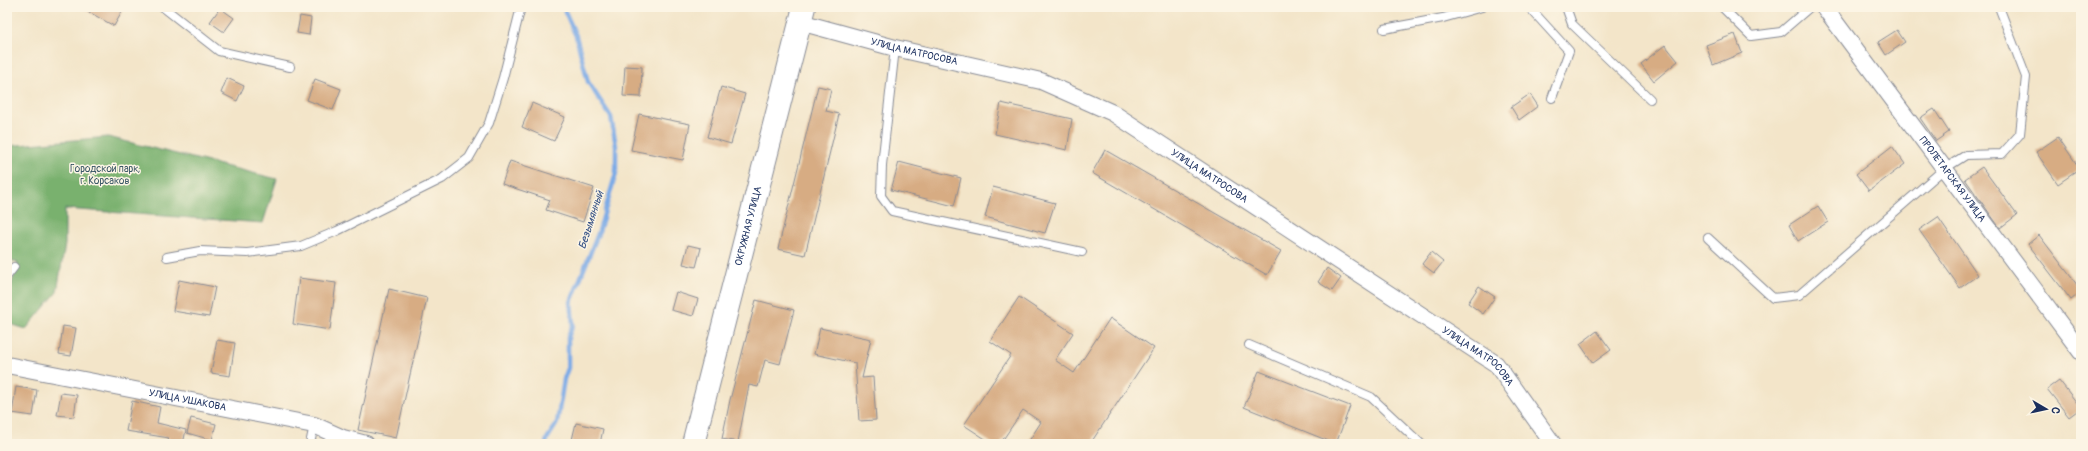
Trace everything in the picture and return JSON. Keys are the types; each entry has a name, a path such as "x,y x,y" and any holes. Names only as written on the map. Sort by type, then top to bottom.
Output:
{"main road":[{"name":"ОКРУЖНАЯ УЛИЦА","path":"693,444 802,15"}],"street":[{"name":"ПРОЛЕТАРСКАЯ УЛИЦА","path":"1824,7 2081,352"},
{"name":"УЛИЦА МАТРОСОВА","path":"802,15 895,48 1041,81 1113,113 1496,364 1553,444"},
{"name":"УЛИЦА УШАКОВА","path":"7,365 314,425 343,438 366,444"}],"lane":[{"path":"162,7 219,51 290,68"},
{"path":"167,257 200,251 248,253 301,246 337,231 442,179 469,158 489,123 503,78 521,7"},
{"path":"1384,29 1443,18 1482,7"},
{"path":"1528,7 1569,51 1552,98"},
{"path":"1566,7 1572,24 1650,99"},
{"path":"1722,7 1751,36 1781,32 1810,7"},
{"path":"1708,238 1772,298 1799,295 1944,168 1966,155 2002,154 2020,134 2026,77 1999,7"},
{"path":"895,48 882,165 882,196 892,210 1082,252"},
{"path":"7,276 14,267"},
{"path":"1249,345 1371,397 1421,444"},
{"path":"310,444 314,425"}],"green space":[{"name":"Городской парк, г. Корсаков","path":"108,137 277,179 263,223 65,209 65,244 57,292 26,329 7,323 7,300 18,263 7,259 7,146"}],"building":[{"path":"80,7 113,7 122,12 114,26"},
{"path":"220,8 234,18 224,32 210,22"},
{"path":"300,16 311,18 309,35 297,33"},
{"path":"1897,30 1905,42 1886,55 1878,42"},
{"path":"1735,34 1742,53 1713,65 1706,45"},
{"path":"1665,45 1678,61 1654,81 1641,64"},
{"path":"625,66 642,67 641,97 623,96"},
{"path":"227,78 244,86 237,101 221,93"},
{"path":"315,79 341,89 333,110 307,100"},
{"path":"818,86 831,89 826,111 839,114 805,255 778,249"},
{"path":"721,87 745,94 731,144 707,137"},
{"path":"1530,94 1538,106 1519,120 1511,107"},
{"path":"532,103 565,117 554,141 522,127"},
{"path":"1001,103 1072,119 1067,150 995,134"},
{"path":"1934,109 1949,132 1936,141 1920,118"},
{"path":"639,114 690,124 683,160 631,150"},
{"path":"2058,137 2080,169 2058,184 2036,152"},
{"path":"1892,146 1905,164 1869,191 1856,174"},
{"path":"1105,150 1281,251 1267,275 1092,173"},
{"path":"510,161 594,188 583,222 546,210 550,200 502,184"},
{"path":"899,162 961,178 954,206 891,190"},
{"path":"1982,167 2017,215 2000,228 1965,179"},
{"path":"993,187 1055,203 1045,233 985,217"},
{"path":"1818,206 1828,222 1798,241 1789,225"},
{"path":"1938,217 1978,275 1960,288 1919,230"},
{"path":"2039,235 2081,290 2081,292 2071,300 2028,244"},
{"path":"688,245 701,248 696,267 683,264"},
{"path":"1431,252 1443,262 1434,273 1422,264"},
{"path":"1327,268 1341,278 1332,291 1318,282"},
{"path":"299,278 336,283 330,330 293,324"},
{"path":"179,280 215,287 209,317 173,311"},
{"path":"1479,286 1495,297 1483,314 1468,303"},
{"path":"389,289 427,298 396,438 358,430"},
{"path":"676,292 698,299 693,316 671,310"},
{"path":"1019,297 1073,333 1055,360 1074,373 1110,318 1154,348 1090,444 1027,444 1041,422 1023,410 1000,444 993,444 964,425 1011,355 990,341"},
{"path":"756,300 794,310 780,364 765,360 758,387 749,385 738,442 722,439 730,400"},
{"path":"63,326 76,328 71,356 59,354"},
{"path":"820,328 871,339 862,378 873,377 876,420 859,421 855,363 814,354"},
{"path":"1597,331 1611,350 1593,363 1580,344"},
{"path":"217,340 235,343 230,376 211,373"},
{"path":"1259,371 1350,406 1336,444 1244,407"},
{"path":"2059,380 2081,408 2069,417 2047,389"},
{"path":"16,387 37,390 33,416 12,413"},
{"path":"61,393 77,395 74,417 57,415"},
{"path":"132,401 160,407 157,423 186,430 183,444 167,444 169,438 126,431"},
{"path":"191,418 216,424 212,440 187,433"},
{"path":"576,423 603,429 600,444 571,444"}],"waterway":[{"name":"Безымянный","path":"546,444 547,439 557,423 564,379 568,368 568,337 573,325 571,302 599,231 616,173 616,146 611,117 588,82 576,36 563,7"}]}
